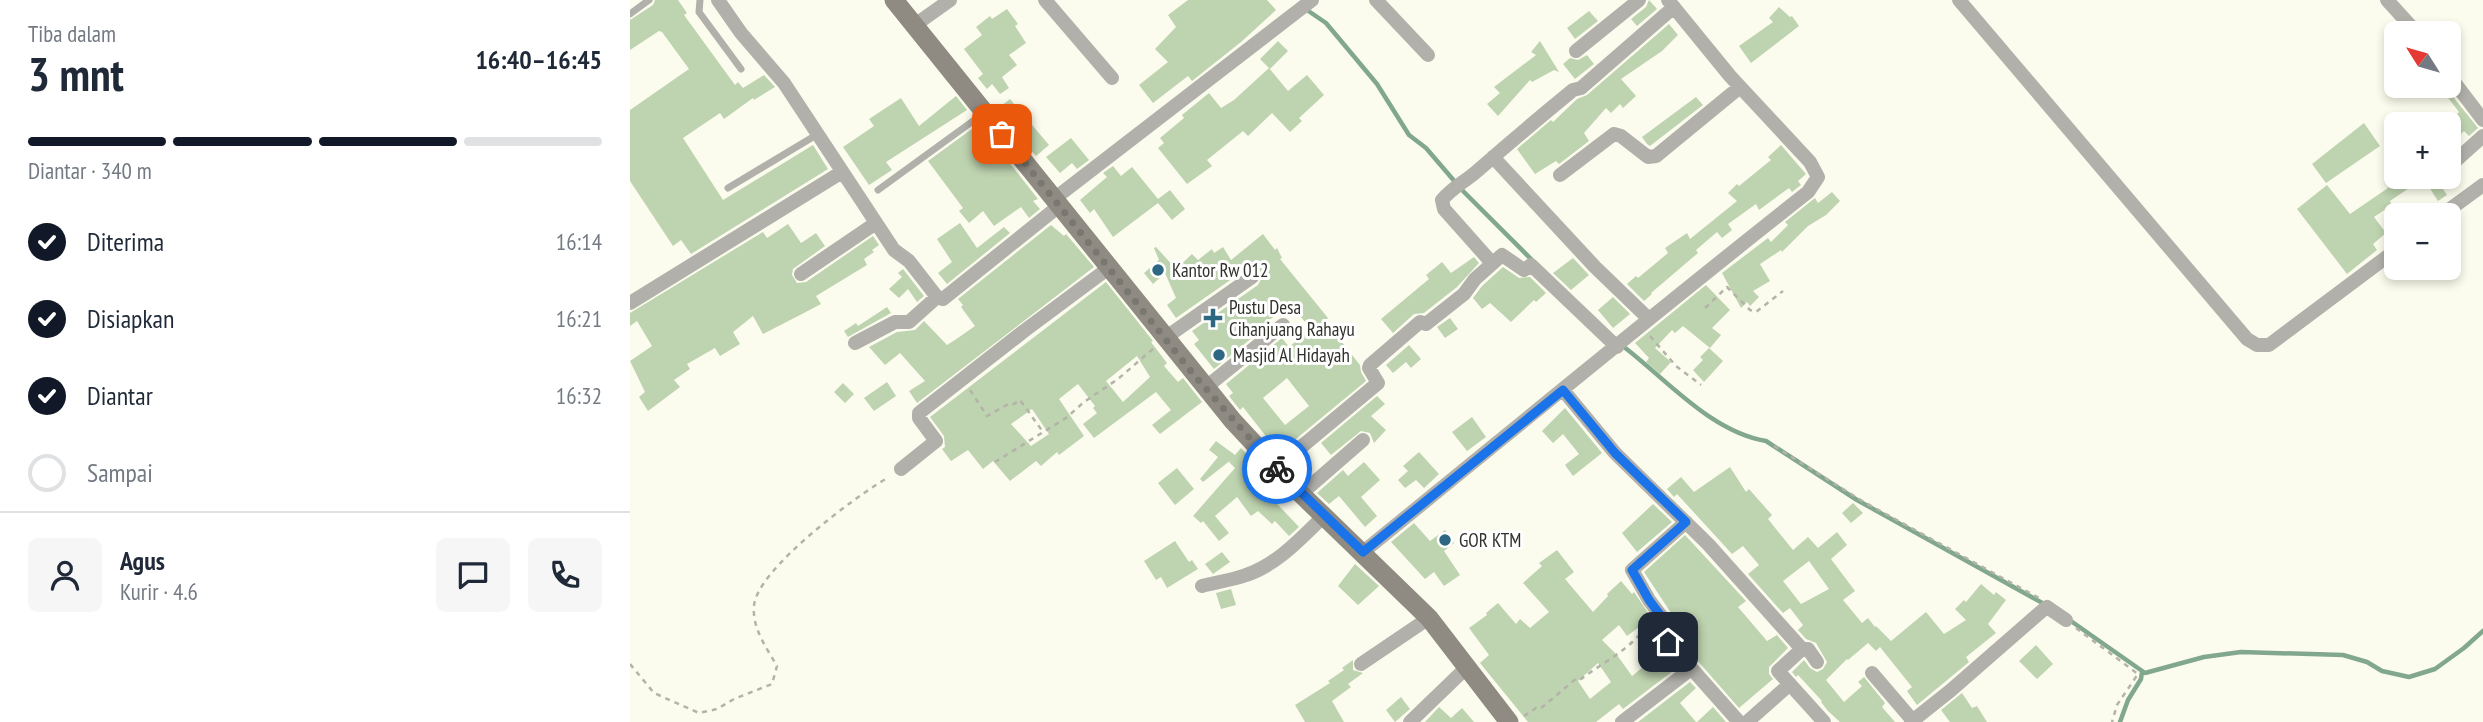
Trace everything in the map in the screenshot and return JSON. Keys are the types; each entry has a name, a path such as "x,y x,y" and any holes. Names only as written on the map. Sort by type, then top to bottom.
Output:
{"main road":[{"path":"894,0 1205,388 1301,494 1429,618 1509,722"}],"street":[{"path":"718,0 741,33 784,83 894,250 909,261 937,297 943,299 1056,202 1312,0"},
{"path":"915,24 950,0"},
{"path":"1045,0 1112,78"},
{"path":"1376,0 1428,55"},
{"path":"1576,51 1639,0"},
{"path":"1959,0 2247,340 2257,345 2269,345 2384,259"},
{"path":"2387,0 2406,21"},
{"path":"1363,552 1808,192 1818,177 1810,162 1740,87 1671,4 1581,88 1573,90 1466,180 1455,186 1442,200 1444,209 1492,263"},
{"path":"1560,175 1614,134 1621,136 1648,157 1656,156 1740,87"},
{"path":"2461,90 2482,116"},
{"path":"2461,156 2483,136"},
{"path":"1493,157 1645,323"},
{"path":"630,303 842,172"},
{"path":"2458,203 2483,185"},
{"path":"801,274 876,223"},
{"path":"1276,468 1378,383 1369,368 1370,365 1420,321 1426,324 1464,294 1502,255 1524,270 1531,265 1617,347"},
{"path":"901,469 936,440 919,418 919,413 1110,267"},
{"path":"1166,338 1252,277"},
{"path":"855,342 895,322 909,322 937,297"},
{"path":"1205,388 1283,325"},
{"path":"1563,390 1615,453 1708,544 1802,649"},
{"path":"1301,494 1363,440"},
{"path":"1202,586 1245,576 1265,567 1324,516"},
{"path":"1686,522 1632,570 1649,600 1673,632 1668,642 1740,722"},
{"path":"1872,673 1913,721 2047,607 2066,621"},
{"path":"1361,664 1429,618"},
{"path":"1818,662 1808,649 1802,649 1778,671 1824,722"},
{"path":"1622,722 1691,669"},
{"path":"1410,722 1468,671"},
{"path":"1747,722 1790,684"}],"lane":[{"path":"630,14 649,0"},
{"path":"701,0 699,12 741,69"},
{"path":"878,190 985,112"},
{"path":"728,188 818,134"},
{"path":"1445,698 1468,671"}],"path":[{"path":"1705,308 1727,287 1750,310 1756,312 1783,291"},
{"path":"1645,323 1676,366 1701,384"},
{"path":"995,462 1066,418 1166,338"},
{"path":"962,378 987,416 1020,400 1043,432"},
{"path":"1774,446 1864,502 2043,600"},
{"path":"630,664 654,693 699,713 717,709 772,684 777,666 755,626 754,604 762,583 836,513 865,490 901,469"},
{"path":"1516,722 1536,708 1540,709 1577,678 1581,679 1620,651 1641,634 1643,628 1660,613"},
{"path":"2066,621 2107,648 2138,674 2117,705 2112,722"}],"building":[{"path":"655,0 678,0 687,13 684,15 735,85 738,82 743,88 764,75 775,87 754,100 753,98 724,119 720,113 683,138 723,200 813,145 828,169 691,254 681,240 673,246 630,181 630,110 689,69 659,31 630,50 630,20 653,5"},
{"path":"1188,0 1267,0 1276,10 1192,81 1188,76 1153,103 1139,85 1168,62 1155,49 1176,27 1168,15"},
{"path":"1649,0 1657,9 1637,26 1631,19 1646,7"},
{"path":"1779,7 1792,16 1799,26 1751,63 1739,46 1773,22 1769,18"},
{"path":"1007,9 1018,24 1015,26 1026,43 1009,55 1017,65 1002,77 1009,88 1000,94 992,84 987,89 978,78 983,74 964,49 982,35 976,27 990,16 992,19"},
{"path":"1589,11 1598,21 1575,39 1567,28"},
{"path":"1669,24 1678,35 1662,51 1621,79 1636,96 1623,108 1620,104 1611,113 1606,108 1584,133 1589,141 1559,164 1556,161 1535,174 1517,149 1551,120 1553,122 1577,99 1587,95"},
{"path":"1278,41 1288,51 1270,69 1260,59"},
{"path":"1540,41 1559,72 1554,70 1532,82 1530,80 1498,116 1487,104 1500,93 1494,87 1536,55 1531,52"},
{"path":"1587,55 1594,64 1575,79 1563,64 1570,58 1578,60"},
{"path":"1269,68 1288,91 1307,75 1324,95 1299,118 1302,121 1290,132 1272,113 1248,136 1243,131 1207,160 1212,166 1187,184 1158,148 1164,143 1160,138 1209,93 1221,108 1234,100"},
{"path":"956,96 967,110 886,162 892,170 869,185 843,147 874,126 869,119 901,98 919,126"},
{"path":"1696,97 1703,105 1650,146 1647,144 1642,137"},
{"path":"2448,98 2454,98 2478,128 2469,136 2464,131 2461,134 2459,112"},
{"path":"1010,99 1049,145 1036,156 1017,134 1020,131 1001,106"},
{"path":"2364,123 2380,146 2326,183 2312,164"},
{"path":"976,126 994,150 997,147 1038,199 1033,201 1040,209 1029,218 1021,207 994,226 983,211 969,223 959,211 963,208 928,161"},
{"path":"1071,138 1089,160 1077,169 1072,163 1060,173 1046,157"},
{"path":"1781,145 1806,174 1798,181 1801,185 1792,192 1789,188 1759,210 1756,204 1728,224 1732,230 1722,238 1717,232 1696,250 1698,253 1644,301 1627,284 1668,253 1665,248 1687,233 1690,239 1737,201 1728,193 1771,160 1768,157"},
{"path":"1113,166 1121,176 1132,167 1158,199 1170,190 1185,209 1172,220 1158,203 1113,237 1094,209 1090,213 1080,200 1107,177 1103,173"},
{"path":"2327,185 2350,214 2387,189 2408,189 2390,201 2391,203 2384,203 2384,210 2374,217 2384,230 2384,235 2373,244 2377,250 2347,274 2297,209"},
{"path":"2430,189 2443,189 2447,195 2438,201"},
{"path":"1832,192 1840,201 1826,215 1808,226 1782,252 1781,250 1760,264 1770,281 1753,291 1759,297 1750,306 1747,302 1741,308 1722,273 1768,238 1771,242 1788,225 1785,222 1815,198 1818,203"},
{"path":"960,223 977,248 1004,227 1010,233 947,284 938,273 952,262 937,239"},
{"path":"788,224 801,243 816,233 825,246 793,269 792,275 797,283 806,282 873,236 879,245 864,259 867,265 816,296 821,304 763,334 753,316 733,332 740,344 720,356 715,348 687,364 690,369 674,380 680,387 648,411 639,397 645,392 630,361 652,346 637,321 630,326 630,313 763,232 767,238"},
{"path":"1051,225 1064,236 1066,234 1094,267 917,403 909,391 925,381 900,353 885,365 869,347 897,332 915,330 924,321 947,345 955,340 975,326 958,299"},
{"path":"1263,234 1275,250 1277,248 1282,258 1280,259 1328,318 1325,321 1360,365 1366,381 1279,453 1243,407 1240,410 1229,396 1233,393 1226,384 1282,338 1289,347 1311,329 1290,304 1214,369 1194,344 1199,340 1192,331 1258,285 1262,277 1259,271 1252,267 1246,269 1176,318 1167,305 1176,298 1165,273 1153,284 1144,273 1159,260 1154,248 1156,247 1176,269 1192,254 1198,260 1212,249 1214,253 1223,247 1231,260","holes":["1287,378 1309,406 1285,425 1263,398"]},
{"path":"1474,257 1479,263 1457,287 1424,313 1414,314 1393,333 1381,319 1429,279 1426,275 1442,262 1451,273"},
{"path":"1573,258 1589,275 1571,290 1553,273"},
{"path":"1503,267 1519,278 1530,277 1546,293 1536,302 1534,300 1511,322 1490,303 1482,309 1473,298"},
{"path":"903,269 924,296 917,302 908,289 899,298 889,289 902,277 898,273"},
{"path":"1106,282 1153,341 1151,342 1167,363 1164,366 1178,382 1183,378 1202,402 1160,434 1152,425 1171,410 1156,392 1094,438 1083,424 1097,413 1093,408 1095,406 1078,384 1059,399 1084,436 1059,455 1057,452 1041,466 1036,461 1010,481 993,461 983,469 968,450 951,461 942,449 945,447 944,436 930,417","holes":["1137,356 1150,377 1123,402 1106,381","1032,409 1049,434 1031,446 1011,424"]},
{"path":"1706,285 1730,310 1712,328 1721,335 1710,348 1683,326 1675,333 1672,330 1655,348 1671,362 1660,374 1646,362 1649,358 1635,343"},
{"path":"1613,297 1630,314 1613,328 1598,310"},
{"path":"887,307 891,313 848,337 844,331 856,323 858,326"},
{"path":"1450,318 1458,329 1445,338 1437,327"},
{"path":"1409,345 1421,359 1411,368 1406,362 1393,373 1386,365"},
{"path":"1709,348 1723,361 1704,382 1693,370 1703,360 1700,357"},
{"path":"887,382 896,396 874,411 864,398"},
{"path":"843,383 854,394 845,403 834,392"},
{"path":"1377,396 1385,404 1371,416 1386,430 1374,443 1370,433 1361,431 1331,455 1321,443"},
{"path":"1565,408 1602,453 1573,476 1565,465 1579,454 1563,434 1553,443 1542,431"},
{"path":"1472,417 1486,437 1467,451 1452,432"},
{"path":"1216,441 1235,455 1241,448 1271,480 1263,489 1299,527 1289,536 1275,521 1272,524 1258,511 1251,516 1237,497 1215,516 1229,533 1219,541 1203,521 1201,523 1193,516 1235,468 1229,462 1231,460 1203,482 1200,479 1218,457 1209,450"},
{"path":"1419,452 1439,474 1424,488 1416,480 1405,488 1398,480 1408,471 1403,466"},
{"path":"1364,462 1380,480 1361,497 1377,516 1365,527 1339,496 1329,504 1317,493 1343,470 1348,476"},
{"path":"1730,467 1746,492 1749,489 1772,515 1768,519 1793,550 1808,537 1818,548 1837,532 1847,545 1831,559 1855,591 1843,600 1862,623 1868,618 1891,641 1926,612 1944,634 1966,620 1955,609 1964,600 1966,602 1981,584 1994,595 1996,592 2006,600 1988,624 1996,633 1966,657 1969,662 1917,705 1907,691 1912,687 1880,647 1876,651 1868,643 1826,680 1844,702 1862,686 1858,682 1864,677 1885,703 1882,707 1895,722 1840,722 1798,675 1796,677 1792,672 1804,660 1817,672 1823,669 1827,662 1816,643 1806,639 1798,630 1803,625 1790,608 1783,613 1748,574 1759,565 1743,546 1732,554 1677,494 1674,497 1667,489 1681,477 1694,492","holes":["1809,561 1829,589 1801,604 1783,581"]},
{"path":"1177,468 1194,489 1175,505 1158,483"},
{"path":"1853,503 1863,513 1851,523 1842,513"},
{"path":"1653,504 1672,522 1637,552 1622,533"},
{"path":"1414,523 1430,541 1445,530 1454,543 1444,551 1460,575 1444,586 1434,572 1425,579 1391,542"},
{"path":"1685,535 1746,601 1738,607 1767,641 1777,635 1788,648 1769,667 1769,674 1773,679 1739,708 1689,651 1697,645 1683,631 1644,572"},
{"path":"1175,541 1189,562 1192,560 1198,569 1167,588 1161,577 1156,580 1144,561"},
{"path":"1557,550 1574,572 1565,579 1593,612 1621,581 1632,594 1634,592 1662,633 1656,640 1643,624 1627,636 1619,625 1602,640 1632,676 1653,659 1645,650 1659,638 1660,648 1678,667 1623,709 1619,704 1596,722 1528,722 1480,663 1489,655 1469,628 1498,603 1516,624 1520,619 1530,628 1549,612 1523,583 1542,566 1539,563","holes":["1598,663 1611,682 1590,699 1578,681"]},
{"path":"1222,552 1230,562 1213,574 1205,564"},
{"path":"1355,564 1379,586 1358,605 1338,586"},
{"path":"1231,589 1236,605 1221,609 1216,593"},
{"path":"2036,645 2053,664 2037,679 2019,661"},
{"path":"1353,660 1353,670 1363,673 1348,684 1351,687 1332,701 1344,722 1305,722 1295,705 1330,683 1328,681"},
{"path":"1690,682 1696,688 1680,703 1696,722 1638,722"},
{"path":"1962,693 1972,708 1977,706 1987,722 1950,722 1941,710"},
{"path":"1401,697 1410,709 1395,722 1386,710"},
{"path":"1439,707 1451,718 1462,708 1474,722 1425,722"},
{"path":"1713,707 1726,722 1697,722"}],"waterway":[{"path":"1307,10 1326,23 1377,84 1409,135 1426,148 1456,183"},
{"path":"1459,187 1532,260"},
{"path":"1624,347 1708,416 1746,436 1766,441 1857,500 2046,605"},
{"path":"2068,619 2145,673 2204,657 2241,652 2343,655 2367,662 2382,671 2409,677 2435,669 2483,631"},
{"path":"2120,722 2142,672"}],"way so far":[{"path":"1002,134 1194,375 1277,469"}],"place":[{"name":"Kantor Rw 012","path":"1158,270"},
{"name":"Pustu Desa Cihanjuang Rahayu","path":"1213,318"},
{"name":"Masjid Al Hidayah","path":"1219,355"},
{"name":"GOR KTM","path":"1445,540"}],"route":[{"path":"1277,469 1363,552 1563,390 1615,453 1686,522 1632,570 1649,600 1673,632 1668,642"}]}
